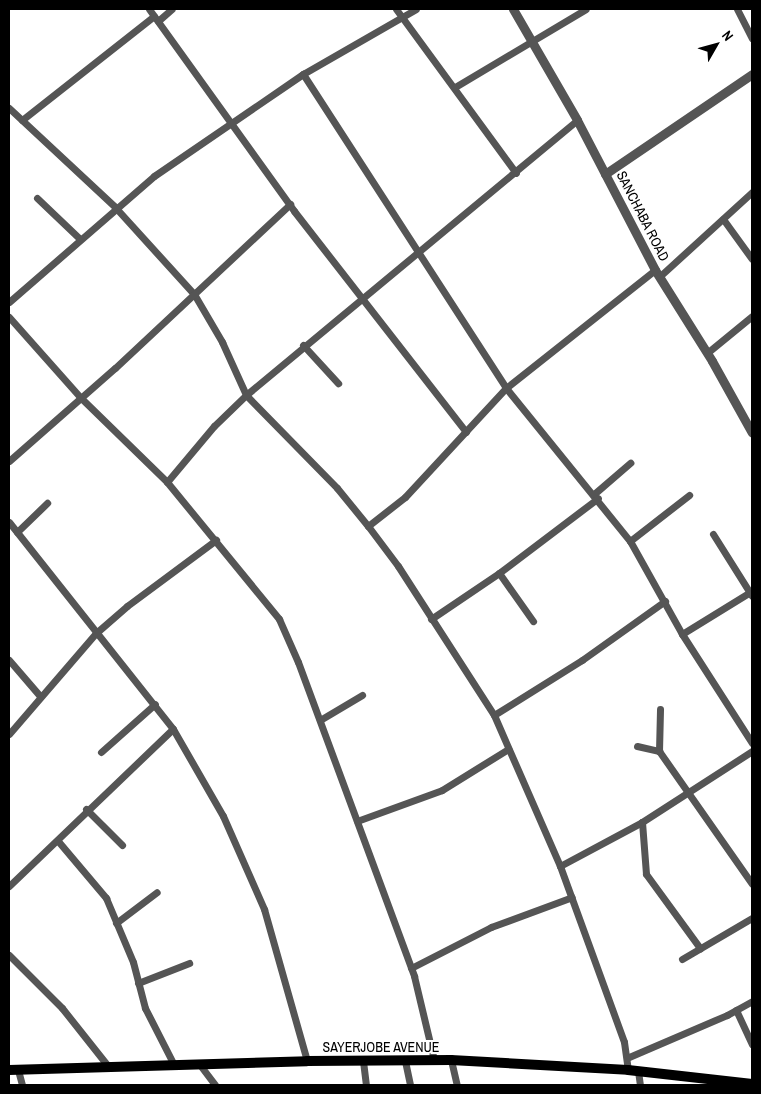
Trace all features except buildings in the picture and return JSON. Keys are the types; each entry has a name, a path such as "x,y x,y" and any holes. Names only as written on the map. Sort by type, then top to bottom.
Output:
{"main road":[{"name":"SAYERJOBE AVENUE","path":"13,1070 308,1061 451,1060 633,1070 752,1084"}],"street":[{"path":"149,9 290,204 466,432"},
{"path":"22,120 156,18 172,9"},
{"path":"396,9 404,17 516,173"},
{"path":"9,302 115,207 231,122 303,74 416,9"},
{"name":"SANCHABA ROAD","path":"513,9 577,120 657,274 707,353 752,433"},
{"path":"455,87 532,39 586,9"},
{"path":"737,9 752,38"},
{"path":"303,74 506,388 596,496 630,541 682,634 752,743"},
{"path":"605,174 752,74"},
{"path":"9,108 115,207 194,294 222,342 246,395 337,488 368,526 398,566 494,714 560,866 628,1057 640,1085"},
{"path":"167,482 214,426 246,395 303,345 364,299 577,120"},
{"path":"368,526 405,496 506,388 657,274 752,192"},
{"path":"37,198 80,239"},
{"path":"9,461 81,398 290,204"},
{"path":"723,219 752,259"},
{"path":"707,353 752,316"},
{"path":"9,317 81,398 167,482 279,619 320,720 411,968 434,1060"},
{"path":"303,345 338,383"},
{"path":"431,619 499,573 596,496 630,463"},
{"path":"630,541 689,495"},
{"path":"17,532 47,504"},
{"path":"9,522 173,729 227,825 264,909 308,1061"},
{"path":"682,634 751,593 713,534"},
{"path":"9,734 96,633 216,540"},
{"path":"499,573 532,621"},
{"path":"494,714 582,660 665,601"},
{"path":"9,660 40,696"},
{"path":"320,720 362,695"},
{"path":"101,752 155,704"},
{"path":"660,709 659,751 689,790 752,884"},
{"path":"9,886 58,841 86,809 173,729"},
{"path":"637,746 659,751"},
{"path":"357,821 442,790 508,749"},
{"path":"560,866 642,822 752,751"},
{"path":"86,809 122,845"},
{"path":"642,822 646,874 700,948"},
{"path":"58,841 106,898 133,962 145,1008 174,1065"},
{"path":"116,923 157,892"},
{"path":"411,968 491,927 572,897"},
{"path":"682,959 752,918"},
{"path":"9,955 62,1008 108,1066"},
{"path":"138,983 189,963"},
{"path":"628,1057 736,1010 752,1001"},
{"path":"736,1010 752,1044"},
{"path":"451,1060 457,1085"},
{"path":"363,1061 366,1085"},
{"path":"404,1061 410,1085"},
{"path":"200,1065 216,1085"},
{"path":"13,1070 22,1085"}]}
